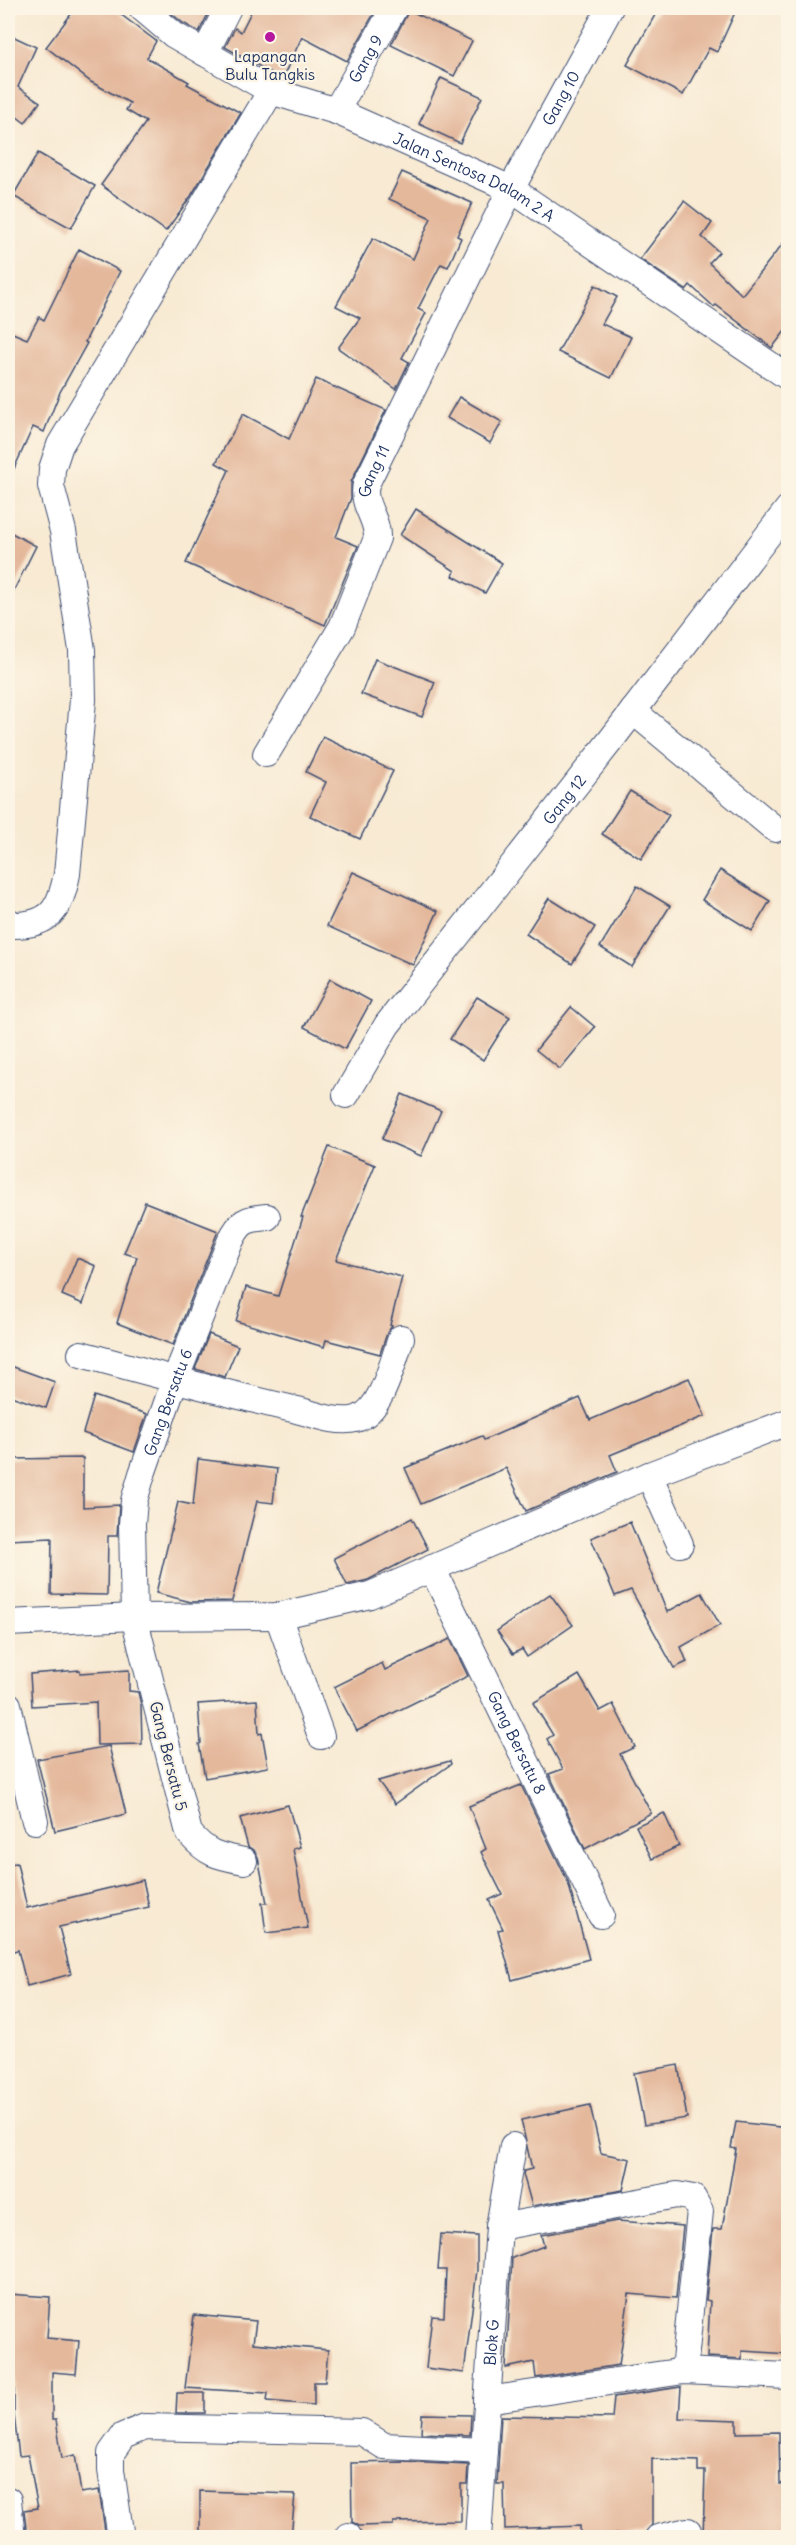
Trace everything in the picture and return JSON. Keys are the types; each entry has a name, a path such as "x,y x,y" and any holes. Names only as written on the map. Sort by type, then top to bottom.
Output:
{"street":[{"name":"Jalan Sentosa Dalam 2 A","path":"142,8 174,35 272,91 336,111 511,189 789,377"},
{"path":"205,52 228,8"},
{"name":"Gang 9","path":"336,111 394,8"},
{"name":"Gang 10","path":"511,189 610,8"},
{"path":"8,921 12,926 33,925 52,912 63,898 67,874 83,700 82,650 63,531 51,486 52,469 60,445 272,91"},
{"name":"Gang 11","path":"266,754 342,627 377,538 378,530 365,502 366,484 511,189"},
{"name":"Gang 12","path":"346,1095 387,1025 789,508"},
{"path":"633,711 774,829"},
{"name":"Gang Bersatu 6","path":"134,1617 132,1524 134,1501 175,1380 238,1226 249,1219 267,1217"},
{"path":"81,1354 175,1380 336,1419 356,1419 371,1410 380,1396 401,1338"},
{"path":"8,1623 134,1617 278,1616 370,1595 649,1475 789,1422"},
{"path":"649,1475 681,1544"},
{"name":"Gang Bersatu 8","path":"432,1568 601,1915"},
{"path":"278,1616 321,1736"},
{"name":"Gang Bersatu 5","path":"134,1617 189,1833 201,1848 219,1857 244,1861"},
{"path":"8,1705 35,1821"},
{"name":"Blok G","path":"478,2538 499,2227 513,2146"},
{"path":"499,2227 677,2195 693,2198 700,2211 684,2371"},
{"path":"487,2400 684,2371 789,2376"},
{"path":"121,2538 111,2470 111,2453 123,2436 145,2427 362,2432 384,2446 484,2451"},
{"path":"8,2500 12,2538"},
{"path":"658,2538 688,2531"}],"building":[{"path":"112,8 156,41 147,58 189,82 187,84 241,113 191,196 166,231 101,185 146,122 126,110 130,103 91,82 46,47 75,9"},
{"path":"165,8 203,8 209,12 199,32 183,23"},
{"path":"253,8 377,8 347,61 302,37 282,79 225,47 235,28 241,32"},
{"path":"659,8 737,8 717,52 709,48 683,95 627,65"},
{"path":"409,10 472,41 454,76 391,45"},
{"path":"8,34 36,47 18,87 40,102 25,123 8,110"},
{"path":"441,78 482,97 460,143 419,124"},
{"path":"38,153 95,186 71,228 13,196"},
{"path":"402,172 472,203 457,236 461,238 448,267 441,264 418,309 426,313 402,358 409,362 396,389 338,348 360,318 336,306 373,238 413,259 431,218 389,199"},
{"path":"684,201 712,223 702,237 719,252 709,263 742,295 789,236 789,326 772,348 716,305 714,307 690,285 686,290 640,259"},
{"path":"79,249 120,271 85,342 87,343 60,392 44,432 33,427 8,482 8,331 27,339 39,317 44,320"},
{"path":"595,285 617,297 602,324 631,337 611,378 558,352"},
{"path":"316,379 386,410 351,482 351,498 336,537 358,546 325,625 186,563 229,470 216,463 243,414 289,439"},
{"path":"459,397 502,422 490,443 447,418"},
{"path":"416,509 502,563 485,593 453,576 455,571 400,535"},
{"path":"8,531 36,546 8,602"},
{"path":"375,659 435,682 422,717 361,694"},
{"path":"323,737 393,771 360,839 310,816 326,782 306,772"},
{"path":"630,791 669,815 641,859 602,834"},
{"path":"720,870 770,901 752,931 702,900"},
{"path":"353,872 438,911 413,965 327,926"},
{"path":"637,886 670,906 632,967 600,947"},
{"path":"549,898 595,927 572,964 526,934"},
{"path":"330,979 371,1001 345,1049 304,1027"},
{"path":"477,997 510,1017 483,1060 450,1039"},
{"path":"571,1007 595,1027 560,1069 536,1050"},
{"path":"402,1094 441,1111 421,1156 382,1139"},
{"path":"329,1147 375,1165 336,1260 402,1277 390,1325 392,1326 387,1333 380,1354 326,1340 324,1347 236,1321 246,1287 278,1296 303,1217 301,1217"},
{"path":"145,1202 218,1231 173,1345 117,1323 137,1257 124,1253"},
{"path":"77,1258 96,1266 83,1304 62,1295"},
{"path":"209,1334 238,1346 225,1377 195,1369"},
{"path":"8,1365 55,1382 46,1408 8,1395"},
{"path":"689,1378 705,1416 610,1455 617,1472 526,1511 506,1468 421,1504 405,1468 482,1436 484,1440 580,1398 590,1420"},
{"path":"94,1396 147,1414 134,1452 83,1433"},
{"path":"83,1458 83,1507 119,1505 117,1536 108,1536 107,1595 51,1594 52,1538 8,1540 8,1459"},
{"path":"198,1459 277,1469 273,1503 257,1501 232,1601 191,1602 156,1593 178,1502 193,1505"},
{"path":"412,1518 428,1549 368,1580 347,1585 334,1558"},
{"path":"630,1522 667,1612 702,1593 720,1625 681,1647 687,1662 674,1668 631,1590 615,1596 591,1538"},
{"path":"550,1594 573,1625 527,1657 522,1649 513,1654 497,1631"},
{"path":"450,1639 468,1676 357,1731 334,1687 382,1663 385,1670"},
{"path":"80,1670 80,1673 129,1670 129,1691 138,1692 141,1705 142,1744 97,1745 96,1702 32,1706 30,1674"},
{"path":"579,1675 600,1711 613,1704 635,1747 620,1754 651,1813 585,1849 549,1774 563,1769 547,1739 553,1735 533,1703"},
{"path":"257,1700 259,1734 262,1733 268,1767 205,1778 199,1744 201,1743 198,1704"},
{"path":"109,1746 126,1814 55,1831 37,1759"},
{"path":"450,1761 451,1764 395,1804 378,1781"},
{"path":"521,1785 568,1882 589,1959 512,1980 498,1930 503,1929 489,1900 502,1894 481,1852 486,1849 469,1806"},
{"path":"288,1805 300,1847 293,1849 308,1928 266,1933 262,1903 267,1903 258,1857 254,1850 248,1847 240,1818"},
{"path":"664,1813 679,1846 652,1859 636,1826"},
{"path":"17,1863 27,1908 143,1880 149,1907 59,1927 71,1974 27,1986 18,1950 8,1952 8,1864"},
{"path":"678,2065 687,2118 644,2125 634,2073"},
{"path":"590,2105 601,2153 630,2159 623,2190 532,2206 523,2174 524,2171 532,2169 521,2120"},
{"path":"736,2122 789,2128 789,2354 742,2351 742,2359 707,2357 710,2301 706,2300 713,2229 722,2229 736,2149 731,2148"},
{"path":"617,2221 683,2226 676,2298 629,2294 619,2365 536,2378 534,2362 506,2368 512,2258 544,2246 541,2235"},
{"path":"441,2234 477,2236 477,2270 464,2373 426,2368 432,2316 444,2317 446,2270 438,2270"},
{"path":"8,2294 50,2297 47,2338 79,2341 76,2374 52,2372 52,2420 56,2420 62,2458 75,2455 81,2493 99,2490 106,2538 27,2538 24,2510 38,2508 28,2455 19,2456 14,2415 14,2368 8,2367"},
{"path":"194,2315 256,2321 253,2343 328,2350 325,2382 314,2382 314,2405 267,2401 268,2393 185,2388"},
{"path":"681,2387 679,2418 737,2420 737,2433 779,2432 780,2484 789,2482 789,2538 703,2538 705,2471 698,2471 698,2461 652,2459 652,2525 644,2534 616,2534 616,2538 580,2538 580,2526 505,2529 504,2484 497,2484 501,2416 612,2418 614,2397"},
{"path":"177,2393 205,2393 205,2413 176,2413"},
{"path":"422,2414 471,2415 470,2435 421,2433"},
{"path":"404,2462 468,2465 467,2484 461,2484 461,2521 393,2522 393,2525 359,2526 352,2522 351,2463"},
{"path":"200,2491 295,2494 291,2538 200,2538"}],"place":[{"name":"Lapangan Bulu Tangkis","path":"270,37"}]}
